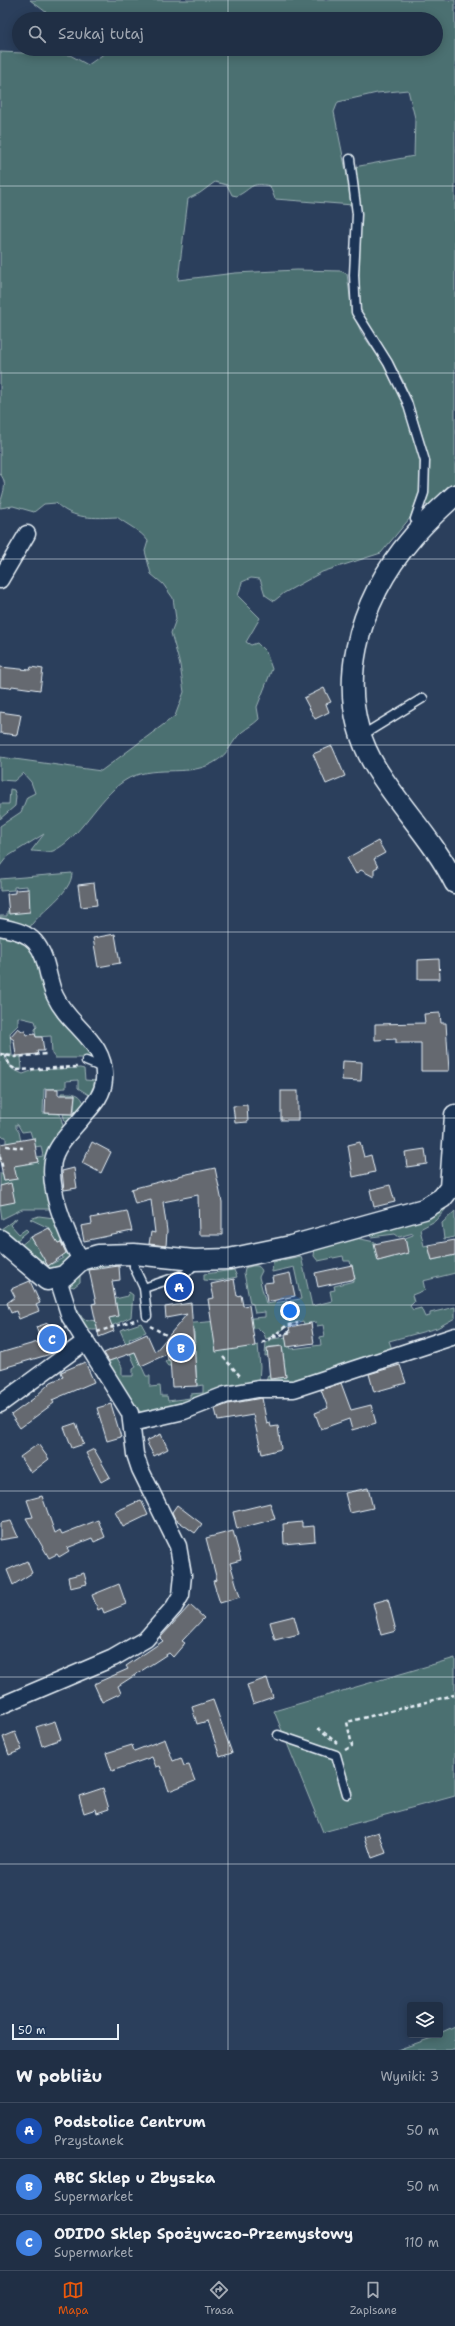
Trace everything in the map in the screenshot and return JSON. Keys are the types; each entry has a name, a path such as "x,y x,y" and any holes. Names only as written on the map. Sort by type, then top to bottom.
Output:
{"street":[{"path":"455,495 412,538 384,578 368,610 358,640 352,668 351,687 361,736 376,768 455,883"},
{"path":"0,580 27,534"},
{"path":"0,927 27,935 37,944 60,1006 98,1049 104,1069 104,1080 100,1096 58,1146 52,1163 60,1216 81,1260"},
{"path":"0,1240 10,1247 44,1279 58,1279 70,1272 81,1260 108,1253 216,1261 249,1256 356,1229 424,1209 452,1194 455,1115"},
{"path":"0,1706 113,1658 146,1639 174,1606 181,1595 183,1575 178,1546 140,1470 135,1454 132,1423 128,1408 90,1337 70,1317 58,1279"},
{"path":"132,1423 184,1411 225,1395 258,1389 294,1389 455,1336"},
{"path":"0,1404 90,1337"}],"lane":[{"path":"350,159 357,214 354,275 356,312 388,363 407,402 425,461 424,493 415,519 423,526"},
{"path":"361,736 423,698"},
{"path":"83,1064 104,1069"},
{"path":"134,1254 134,1267 144,1288 147,1316"},
{"path":"144,1288 186,1274 194,1266 194,1260"},
{"path":"278,1736 336,1755 347,1794"}],"path":[{"path":"0,1054 15,1057 46,1054"},
{"path":"4,1054 10,1066 17,1070 83,1064"},
{"path":"6,1146 22,1148"},
{"path":"0,1156 2,1170"},
{"path":"90,1337 133,1321"},
{"path":"262,1343 286,1326 298,1323"},
{"path":"150,1326 168,1336"},
{"path":"271,1338 290,1332"},
{"path":"223,1357 242,1379"},
{"path":"336,1755 352,1746 347,1722 454,1695"},
{"path":"318,1728 346,1750"},
{"path":"336,1737 336,1743"}],"green space":[{"path":"30,0 455,0 455,485 435,504 428,506 425,504 428,461 415,412 400,375 367,326 359,303 359,197 354,167 414,156 415,118 408,90 377,93 338,102 334,112 353,205 275,199 270,186 259,184 252,186 237,196 232,195 227,185 215,182 200,193 188,199 178,280 235,273 297,270 341,271 347,274 352,311 361,332 399,387 420,459 421,489 410,518 381,553 322,572 284,593 274,601 265,595 260,579 251,578 242,582 238,596 260,618 246,642 251,645 257,643 266,652 272,669 257,707 259,719 238,736 223,756 213,763 192,770 157,771 134,776 124,781 114,789 72,838 63,845 51,852 31,851 44,834 7,857 0,866 0,826 21,812 27,797 35,793 31,782 23,773 14,781 0,780 0,757 101,771 175,716 184,692 180,665 171,633 176,619 173,598 163,584 151,574 145,551 148,541 145,537 117,517 85,517 63,509 56,503 44,504 34,512 13,506 0,508 4,491 4,482 0,474 0,52 12,53 12,56 72,56 88,65 101,56 443,56 443,12 46,12"},
{"path":"10,789 14,790 16,796 15,806 0,819 0,804 9,804"},
{"path":"72,873 71,880 67,888 30,927 0,920 0,916 7,916 7,911 29,909 27,886 14,887 14,890 0,891 0,879"},
{"path":"0,931 29,941 92,1058 55,1058 52,1054 51,1036 36,1037 35,1029 37,1027 35,1021 18,1017 18,1025 10,1033 12,1055 0,1053"},
{"path":"0,1055 3,1055 12,1069 23,1074 34,1070 80,1068 84,1069 85,1080 97,1081 94,1098 78,1088 78,1080 66,1081 66,1088 44,1089 43,1113 60,1114 64,1130 52,1209 22,1209 2,1219 0,1205 11,1184 0,1186 0,1173 2,1173 4,1181 16,1179 8,1169 17,1164 38,1162 37,1157 43,1156 41,1146 35,1147 30,1131 22,1132 16,1124 22,1147 6,1145 6,1137 0,1136"},
{"path":"5,1055 21,1057 22,1070 12,1068"},
{"path":"61,1093 72,1093 78,1095 83,1100 84,1104 67,1128 63,1114 74,1114 75,1095 61,1095"},
{"path":"446,1209 435,1221 420,1229 424,1246 428,1245 432,1260 455,1255 455,1273 423,1281 425,1290 412,1295 414,1302 410,1306 413,1310 421,1308 425,1317 430,1316 430,1313 455,1307 455,1318 437,1328 389,1341 393,1352 334,1367 296,1382 266,1382 268,1375 286,1377 282,1346 269,1347 270,1355 265,1356 266,1342 272,1339 286,1337 291,1349 321,1345 320,1337 325,1336 323,1325 317,1326 316,1322 304,1324 303,1321 297,1322 266,1339 264,1334 258,1328 252,1329 255,1346 258,1345 260,1367 259,1381 145,1414 133,1407 105,1363 117,1358 122,1367 122,1376 133,1376 133,1369 136,1367 120,1330 141,1323 146,1332 129,1339 146,1376 150,1376 150,1387 160,1386 161,1396 167,1396 168,1401 190,1398 190,1394 203,1393 203,1385 197,1386 196,1364 168,1366 165,1362 168,1360 196,1358 194,1332 183,1333 183,1324 265,1317 265,1312 255,1313 253,1304 250,1303 244,1273 245,1268 257,1266 261,1268 262,1271 259,1277 266,1304 301,1299 294,1267 272,1272 273,1262 301,1256 312,1306 332,1301 330,1291 335,1290 334,1286 354,1281 350,1261 344,1261 343,1256 318,1261 314,1256 315,1248 356,1238 375,1242 378,1261 408,1253 405,1238 413,1235 413,1233 399,1237 395,1234 371,1237 369,1234"},
{"path":"455,1211 455,1237 444,1239 442,1223"},
{"path":"39,1216 54,1218 73,1259 57,1269 49,1270 20,1246 31,1237 48,1266 63,1258 62,1255 69,1252 63,1241 56,1244 49,1228 30,1219"},
{"path":"17,1218 11,1225 19,1234 26,1229 28,1231 16,1241 1,1229"},
{"path":"109,1264 110,1266 83,1271 80,1275 80,1282 74,1287 70,1286 72,1280 80,1271 97,1265"},
{"path":"234,1270 237,1277 217,1281 204,1280 204,1274"},
{"path":"129,1292 133,1295 131,1317 111,1326 96,1330 89,1330 79,1322 72,1301 83,1319 96,1321 118,1316 115,1299 128,1296"},
{"path":"455,1658 455,1796 323,1832 274,1711"},
{"path":"455,2026 455,2050 397,2050 431,2038 443,2038 443,2032"}],"building":[{"path":"0,667 30,670 31,667 43,669 40,690 12,686 11,688 0,687"},
{"path":"324,688 331,702 326,704 329,712 315,719 304,698"},
{"path":"0,712 21,715 17,735 0,733"},
{"path":"332,746 345,776 326,784 313,754"},
{"path":"378,841 385,853 374,859 378,867 374,869 374,877 361,870 356,874 347,858"},
{"path":"94,883 97,905 81,907 78,885"},
{"path":"29,889 30,912 9,914 7,894 15,893 15,890"},
{"path":"115,934 120,963 98,967 93,938"},
{"path":"439,959 440,979 418,979 418,960"},
{"path":"440,1013 441,1023 446,1023 449,1071 421,1071 421,1043 396,1043 396,1039 375,1040 375,1024 425,1023 424,1014"},
{"path":"18,1028 25,1031 26,1035 35,1034 36,1037 42,1037 44,1051 37,1051 38,1054 16,1056 14,1040 10,1037"},
{"path":"343,1061 362,1062 361,1081 342,1080"},
{"path":"46,1089 58,1089 58,1095 75,1095 73,1114 45,1113"},
{"path":"281,1091 298,1091 298,1120 281,1120"},
{"path":"247,1105 248,1122 235,1123 233,1106"},
{"path":"34,1138 38,1162 14,1166 17,1179 4,1181 0,1161 0,1144"},
{"path":"92,1142 111,1152 101,1173 82,1163"},
{"path":"360,1142 364,1157 371,1155 375,1172 353,1177 348,1145"},
{"path":"425,1149 427,1164 407,1167 405,1152"},
{"path":"74,1168 77,1188 64,1190 62,1171"},
{"path":"215,1168 222,1202 222,1235 199,1235 198,1195 163,1202 167,1231 166,1246 149,1244 151,1232 155,1233 151,1200 135,1204 131,1189 178,1176"},
{"path":"11,1183 15,1202 0,1205 0,1186"},
{"path":"390,1185 395,1202 374,1207 370,1190"},
{"path":"127,1211 132,1231 84,1241 81,1226 92,1224 91,1218"},
{"path":"49,1228 58,1243 61,1242 66,1253 48,1266 31,1237"},
{"path":"405,1238 408,1253 378,1261 374,1244"},
{"path":"455,1240 455,1255 432,1260 428,1245"},
{"path":"352,1265 355,1279 318,1287 315,1273"},
{"path":"119,1266 120,1280 112,1281 118,1316 109,1318 114,1331 99,1337 92,1304 96,1303 89,1270"},
{"path":"290,1273 295,1296 267,1302 264,1283 273,1282 272,1277"},
{"path":"234,1279 237,1296 241,1295 243,1306 249,1305 255,1346 216,1352 208,1299 214,1298 211,1284"},
{"path":"30,1281 40,1303 36,1305 39,1311 19,1319 16,1311 11,1313 7,1303 15,1297 11,1289"},
{"path":"191,1303 197,1386 172,1387 170,1360 168,1360 167,1354 141,1366 135,1352 109,1361 104,1353 147,1334 155,1352 187,1314 166,1318 165,1307"},
{"path":"48,1323 51,1331 60,1327 66,1344 54,1353 0,1369 0,1353 41,1341 36,1327"},
{"path":"311,1323 314,1343 287,1347 285,1334 290,1333 289,1327"},
{"path":"282,1346 286,1377 270,1379 267,1348"},
{"path":"85,1362 94,1382 52,1400 54,1403 20,1428 11,1415 33,1399 51,1382 63,1377 61,1372"},
{"path":"400,1365 406,1383 374,1392 369,1374"},
{"path":"341,1383 351,1410 371,1405 376,1423 352,1430 349,1419 321,1429 315,1413 328,1408 321,1390"},
{"path":"262,1398 267,1424 270,1423 271,1427 278,1426 281,1449 262,1454 253,1415 218,1421 215,1409 228,1404"},
{"path":"111,1404 121,1437 107,1441 97,1408"},
{"path":"76,1423 84,1444 72,1448 64,1427"},
{"path":"161,1434 168,1449 154,1456 146,1441"},
{"path":"38,1444 49,1459 31,1473 20,1457"},
{"path":"94,1449 110,1477 101,1482 86,1453"},
{"path":"368,1488 373,1508 350,1513 345,1493"},
{"path":"42,1496 55,1533 60,1530 62,1534 98,1520 105,1537 94,1542 92,1538 67,1548 69,1551 59,1557 57,1554 49,1558 26,1518 33,1517 27,1500"},
{"path":"141,1500 148,1515 123,1527 115,1512"},
{"path":"270,1503 275,1519 237,1529 233,1512"},
{"path":"177,1505 202,1524 195,1533 175,1519 172,1512"},
{"path":"11,1521 18,1537 0,1540 0,1523"},
{"path":"302,1522 302,1527 314,1526 315,1541 284,1544 283,1524"},
{"path":"233,1531 241,1560 230,1563 240,1597 220,1603 213,1581 217,1580 206,1538"},
{"path":"27,1561 32,1573 13,1585 7,1570"},
{"path":"84,1573 87,1584 70,1588 68,1577"},
{"path":"119,1584 126,1604 104,1613 102,1608 98,1610 92,1595"},
{"path":"388,1599 396,1631 381,1635 373,1603"},
{"path":"190,1605 204,1618 182,1641 185,1643 173,1657 169,1653 118,1686 121,1693 102,1702 94,1684 128,1669 126,1666 163,1641 160,1638"},
{"path":"294,1616 299,1634 275,1640 270,1622"},
{"path":"267,1678 273,1697 253,1704 247,1685"},
{"path":"213,1700 232,1753 220,1757 208,1721 197,1724 192,1707"},
{"path":"55,1721 61,1739 42,1746 36,1727"},
{"path":"15,1732 22,1750 9,1755 3,1737"},
{"path":"165,1739 173,1761 181,1758 184,1766 189,1765 195,1781 169,1791 160,1766 156,1767 152,1757 112,1771 106,1753 132,1745 134,1751"},
{"path":"103,1788 109,1809 97,1813 96,1809 84,1813 79,1796"},
{"path":"379,1832 386,1853 372,1858 365,1837"}],"place":[{"name":"Podstolice Centrum","path":"179,1287"},
{"name":"ODIDO Sklep Spożywczo-Przemysłowy","path":"52,1339"},
{"name":"ABC Sklep u Zbyszka","path":"181,1348"}]}
